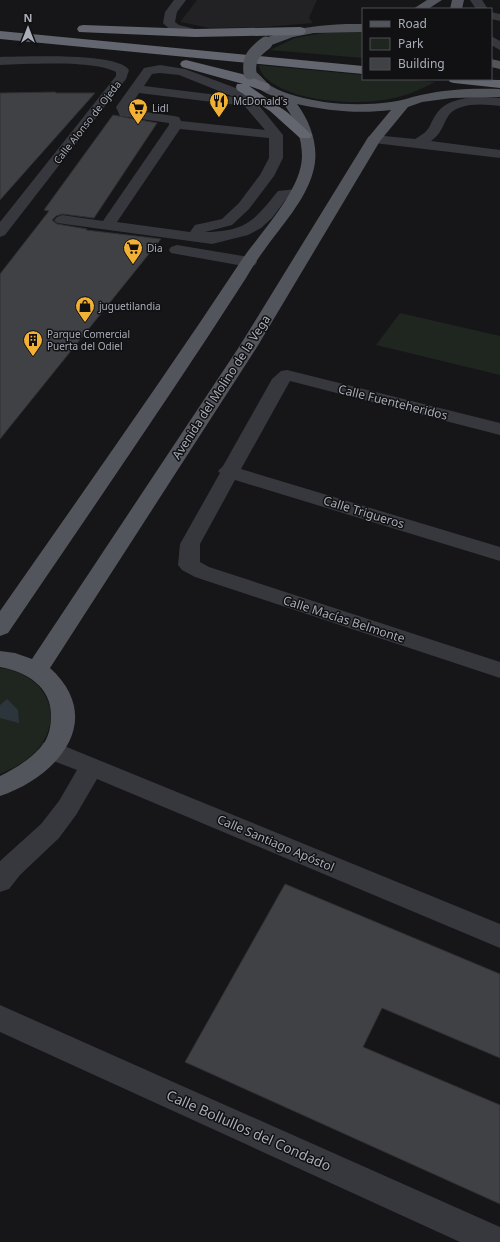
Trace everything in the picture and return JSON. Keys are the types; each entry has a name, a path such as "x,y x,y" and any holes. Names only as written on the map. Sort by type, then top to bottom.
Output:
{"highway":[{"path":"73,28 195,33 300,32"},
{"path":"0,29 362,62"},
{"path":"0,35 362,70"},
{"path":"0,44 142,57 193,65 238,77 264,87"},
{"path":"193,65 240,86 263,99 290,119 304,135"},
{"path":"462,80 500,84"}],"main road":[{"path":"421,8 436,0"},
{"path":"362,24 300,32 281,36 266,43 254,52 248,62 250,73 255,80 264,87 286,97 312,104 342,108 374,108 403,104 424,98 465,93 500,93"},
{"path":"343,27 362,28"},
{"path":"424,98 439,91 452,80"},
{"path":"0,628 297,193 308,166 308,148 303,125 286,97"},
{"name":"Avenida del Molino de la Vega","path":"37,670 248,347 374,139 403,104"},
{"path":"0,659 8,660 37,670 53,684 64,704 63,728 52,750 31,771 0,786"}],"street":[{"path":"180,0 171,12 169,23 175,28 195,33"},
{"name":"Calle Alonso de Ojeda","path":"0,62 93,62 109,64 120,67 123,70 122,76 0,232"},
{"path":"199,233 227,222 244,206 267,176 276,158 276,135 244,96 181,72 160,69 148,71 123,107 125,113 174,120 176,124 276,135"},
{"path":"135,89 250,103"},
{"path":"418,143 436,131 442,114 453,107 480,101 500,102"},
{"path":"108,225 176,124"},
{"path":"431,134 453,146 470,151"},
{"path":"374,139 418,143 500,154"},
{"path":"62,220 199,233 217,237 245,231 257,224 283,194 297,193"},
{"path":"199,233 254,254"},
{"path":"177,250 254,254"},
{"name":"Calle Fuenteheridos","path":"228,471 280,379 287,375 500,429"},
{"name":"Calle Trigueros","path":"228,471 500,554"},
{"name":"Calle Macías Belmonte","path":"228,471 190,544 189,565 202,572 500,670"},
{"name":"Calle Santiago Apóstol","path":"52,750 500,936"},
{"path":"0,881 5,872 49,831 78,793 91,766"},
{"name":"Calle Bollullos del Condado","path":"0,1018 497,1242"}],"shaded area":[{"path":"197,0 317,0 309,18 313,23 263,27 210,28 180,22"},
{"path":"7,699 18,710 19,723 0,718 0,705"}],"green space":[{"path":"362,32 362,58 270,50 295,38 323,33"},
{"path":"258,65 362,75 362,80 416,80 435,82 424,88 395,98 375,101 341,102 305,97 289,92 275,85 262,73"},
{"path":"400,313 500,336 500,375 376,345"},
{"path":"0,668 15,671 39,686 46,697 50,709 50,722 46,735 38,749 20,764 0,774"}],"building":[{"path":"0,93 95,93 0,200"},
{"name":"Parque Comercial Puerta del Odiel","path":"113,115 157,123 94,218 62,214 56,216 52,220 57,224 87,229 86,230 161,239 0,439 0,274 49,211 44,210"},
{"path":"285,884 500,974 500,1058 382,1008 363,1047 500,1105 500,1204 185,1062"}],"place":[{"name":"McDonald's","path":"219,118"},
{"name":"Lidl","path":"138,125"},
{"name":"Dia","path":"133,265"},
{"name":"juguetilandia","path":"85,323"},
{"name":"Parque Comercial Puerta del Odiel","path":"33,357"}]}
